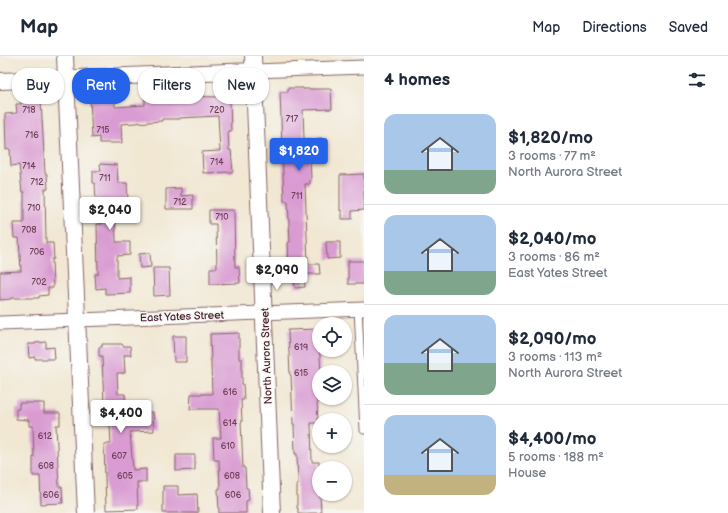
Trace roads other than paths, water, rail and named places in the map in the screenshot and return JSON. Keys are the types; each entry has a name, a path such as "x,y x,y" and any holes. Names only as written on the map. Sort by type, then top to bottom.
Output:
{"street":[{"path":"65,56 86,513"},
{"path":"0,81 66,78 254,64 364,67"},
{"name":"North Aurora Street","path":"254,64 272,513"},
{"name":"East Yates Street","path":"0,323 361,309"}],"lane":[{"path":"361,309 364,430"}]}
